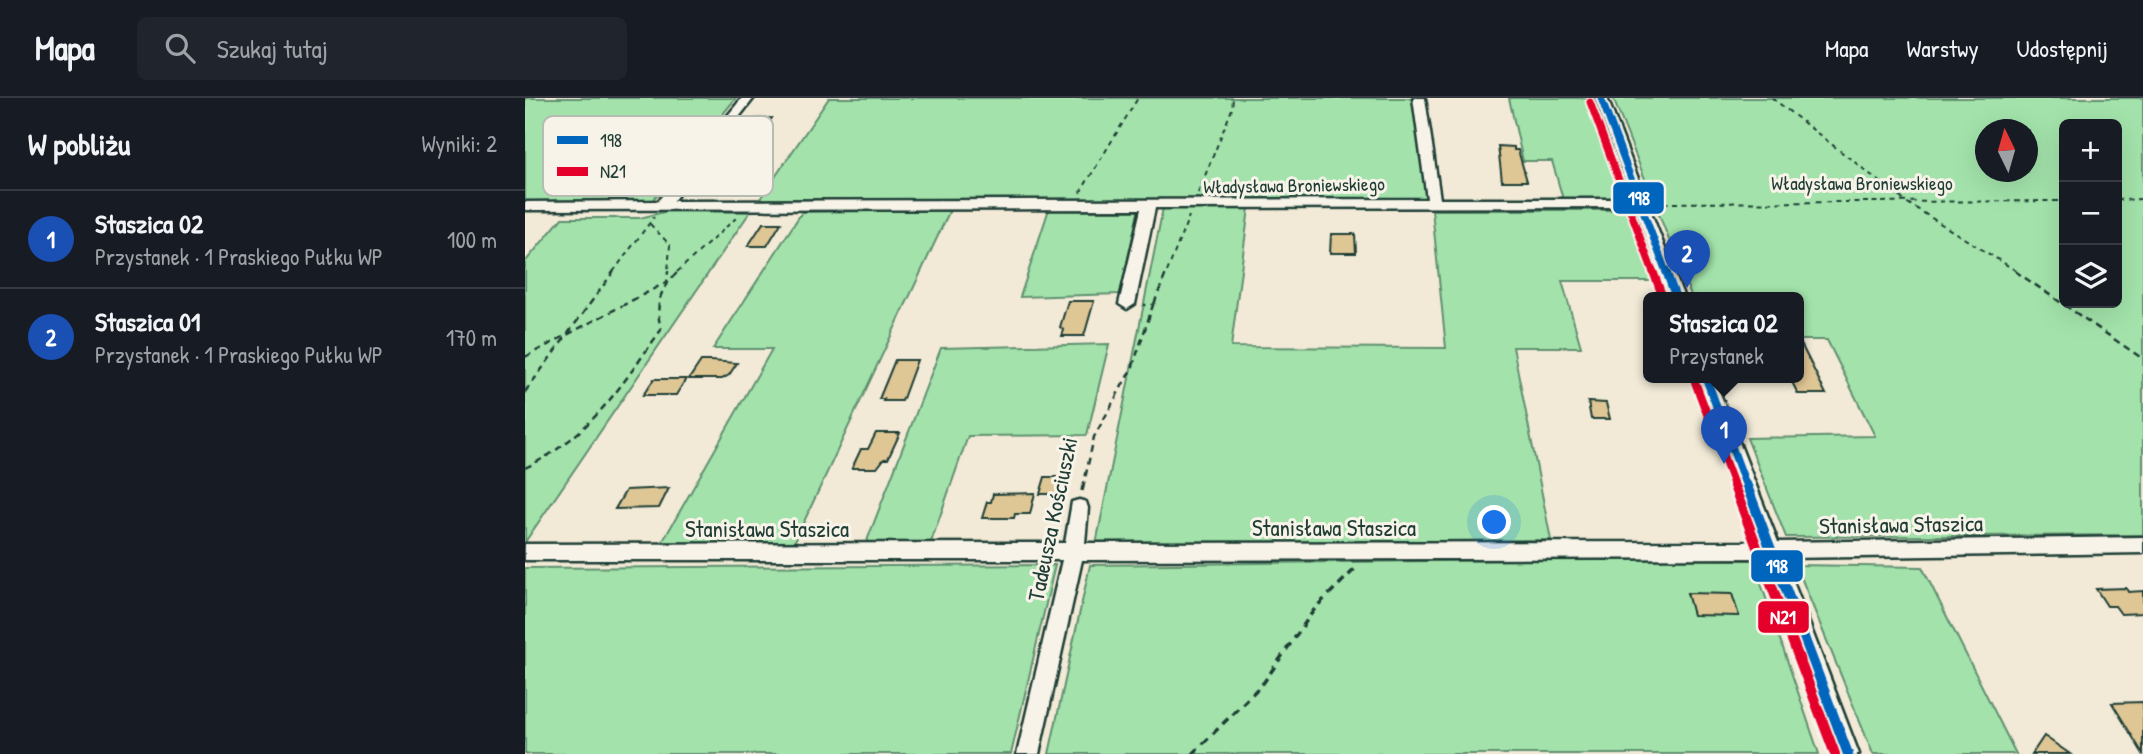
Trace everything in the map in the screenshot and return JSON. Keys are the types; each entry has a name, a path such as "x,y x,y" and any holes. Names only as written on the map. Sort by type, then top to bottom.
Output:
{"street":[{"path":"734,116 748,98"},
{"path":"1419,98 1434,203"},
{"path":"1601,98 1674,292"},
{"path":"662,206 670,196"},
{"name":"Władysława Broniewskiego","path":"525,206 1641,203"},
{"path":"1128,304 1149,206"},
{"path":"1708,383 1848,754"},
{"name":"Tadeusza Kościuszki","path":"1028,754 1073,552 1079,508"},
{"name":"Stanisława Staszica","path":"525,552 1377,551 2143,545"}],"path":[{"path":"1074,206 1082,188 1138,98"},
{"path":"1772,98 1906,202 2035,283 2143,359"},
{"path":"2122,200 2143,199"},
{"name":"Władysława Broniewskiego","path":"1641,203 2059,201"},
{"path":"525,391 662,206"},
{"path":"525,357 667,282 750,206"},
{"path":"525,468 553,457 589,429 661,330 656,309 667,282 670,245 649,223"},
{"name":"Tadeusza Kościuszki","path":"1079,508 1094,437 1133,366 1153,305 1128,304"},
{"path":"1193,754 1264,681 1316,607 1341,580 1377,551"}],"green space":[{"path":"525,98 736,98 721,116 543,116 543,196 656,196 652,201 525,201"},
{"path":"829,98 1414,98 1426,200 760,199 762,196 773,196 773,180"},
{"path":"1509,98 1588,98 1626,198 1563,199 1552,161 1523,161"},
{"path":"1613,98 2143,98 2143,535 1786,537 1747,438 1875,436 1827,340 1804,340 1804,292 1690,292"},
{"path":"1139,208 1120,294 1020,297 1049,209"},
{"path":"1163,208 1249,208 1231,347 1446,348 1432,210 1630,210 1657,281 1562,281 1581,347 1513,347 1551,540 1096,544"},
{"path":"950,210 793,545 659,548 772,349 713,349 802,212"},
{"path":"668,211 750,212 525,542 525,262 562,218 640,218"},
{"path":"1109,344 1087,435 968,436 930,545 865,546 941,348"},
{"path":"1752,557 1819,754 1049,754 1090,565"},
{"path":"1055,565 1011,754 525,754 525,568"},
{"path":"1796,565 1922,567 2016,754 1873,754"}],"building":[{"path":"1498,146 1514,147 1514,150 1518,150 1527,181 1502,181"},
{"path":"763,223 781,223 767,246 748,246"},
{"path":"1331,234 1355,234 1356,253 1330,253"},
{"path":"1068,301 1094,301 1084,336 1062,336 1064,330 1060,327"},
{"path":"1804,350 1826,394 1798,394 1792,383 1804,383"},
{"path":"895,360 917,360 902,401 883,401 884,399 879,399"},
{"path":"701,361 737,363 729,375 722,379 689,379"},
{"path":"654,379 686,379 676,395 643,395"},
{"path":"1588,402 1606,403 1610,419 1591,419"},
{"path":"876,433 900,433 888,459 884,459 877,468 852,468 861,449 868,449"},
{"path":"1045,477 1062,477 1057,494 1040,494"},
{"path":"669,488 659,508 615,509 626,490"},
{"path":"1035,493 1030,514 1015,514 1014,518 982,518 987,502 991,502 993,494"},
{"path":"2126,588 2128,592 2143,591 2143,613 2121,614 2115,606 2107,606 2096,589"},
{"path":"1687,593 1732,594 1739,616 1693,615"},
{"path":"2143,702 2143,754 2112,703"},
{"path":"2044,736 2070,754 2032,754"}],"transit line":[{"name":"198","path":"1601,98 1674,292"},
{"name":"N21","path":"1590,102 1661,292"},
{"name":"N21","path":"1695,383 1835,754"},
{"name":"198","path":"1708,383 1848,754"}],"place":[{"name":"Staszica 01","path":"1687,288"},
{"name":"Staszica 02","path":"1724,464"}]}
